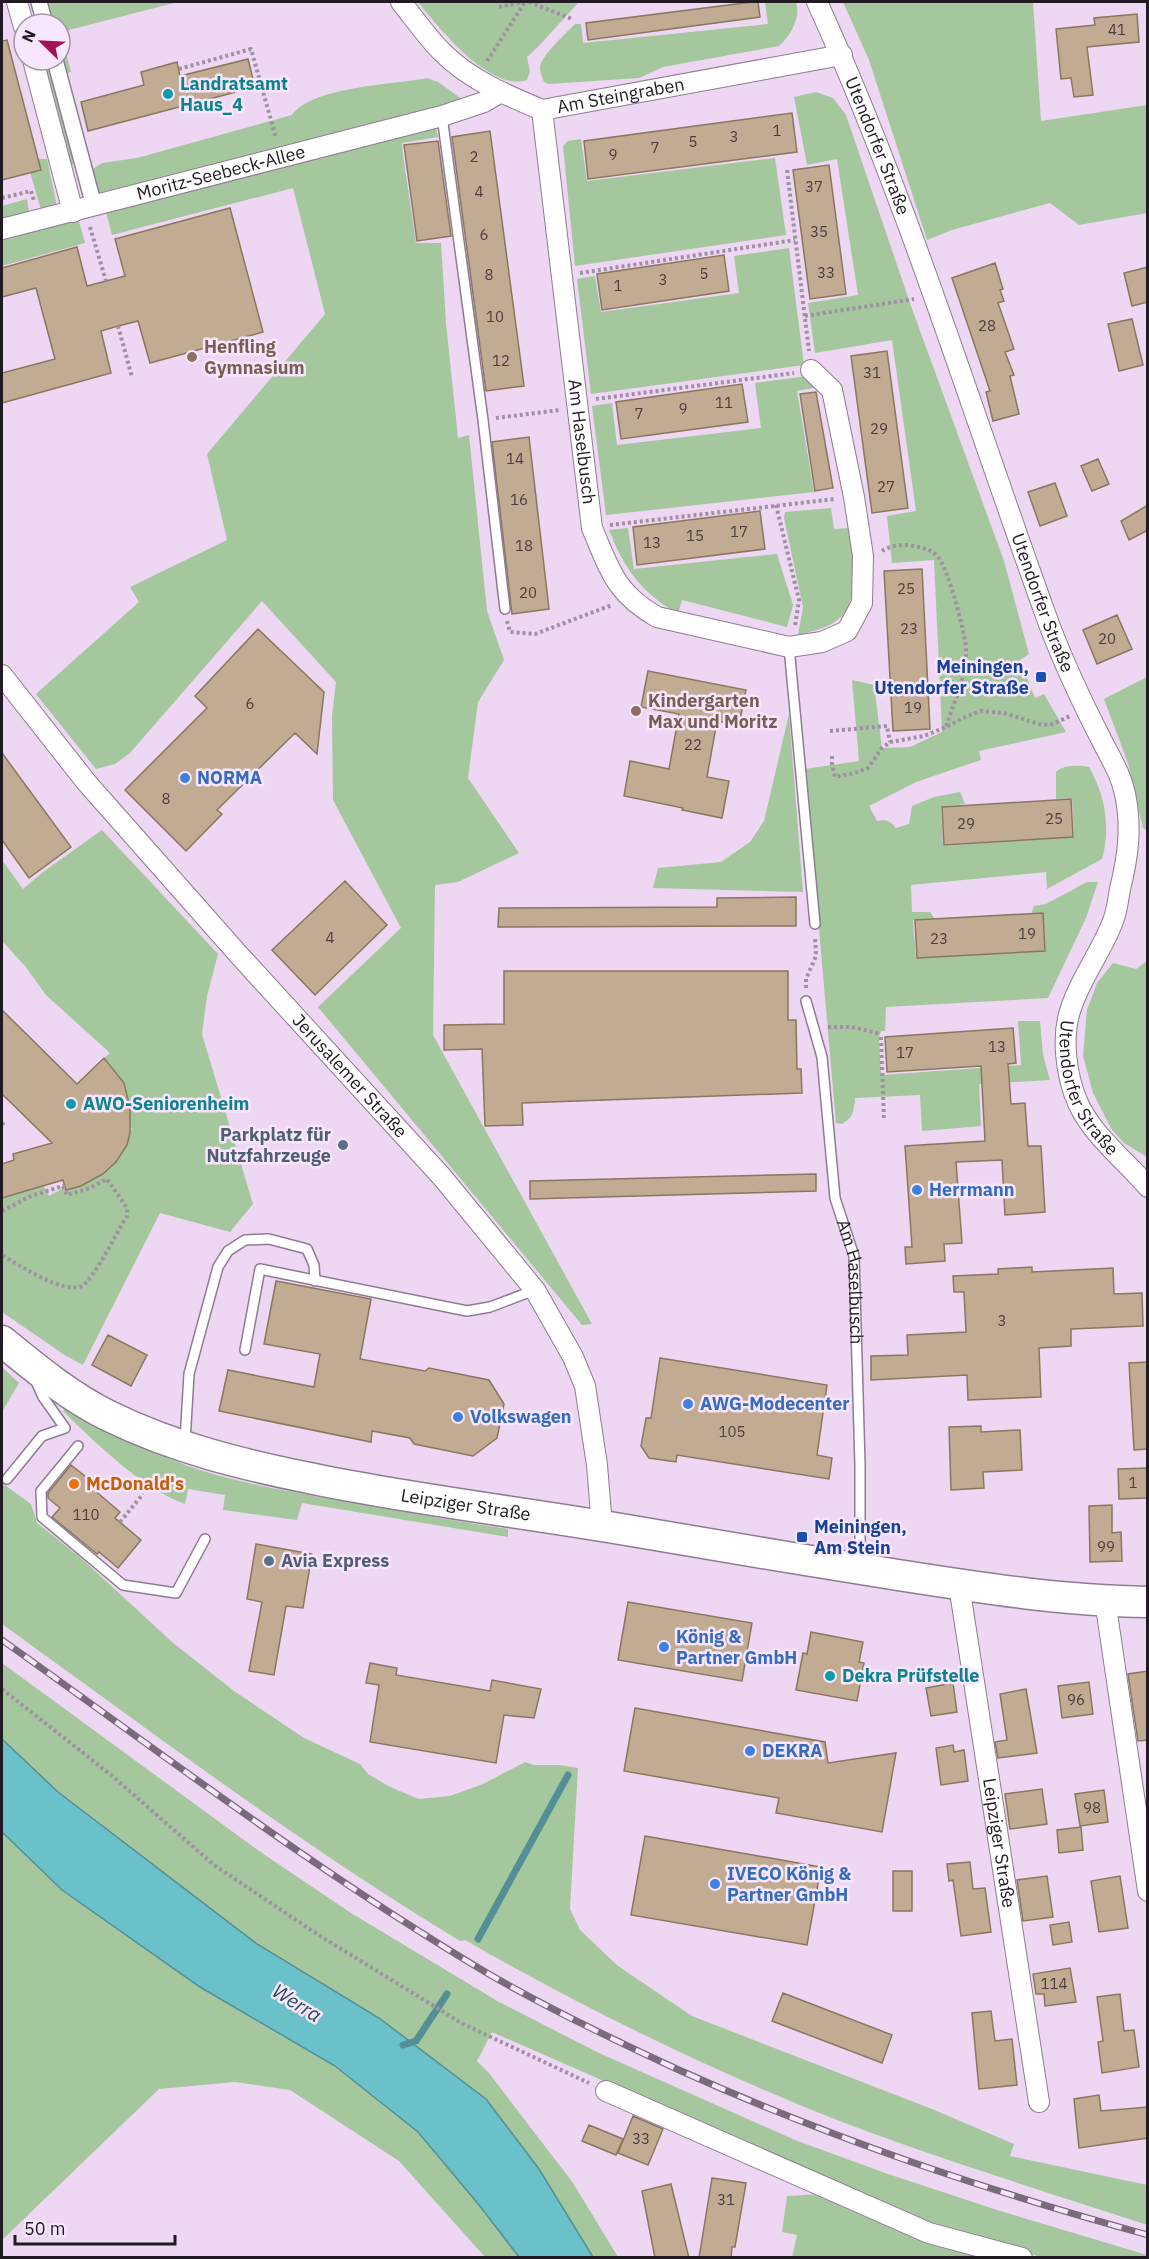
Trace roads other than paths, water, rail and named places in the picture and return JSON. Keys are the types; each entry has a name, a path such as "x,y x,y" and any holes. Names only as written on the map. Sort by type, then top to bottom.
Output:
{"main road":[{"name":"Leipziger Straße","path":"2,1341 28,1363 108,1416 185,1448 266,1469 391,1495 602,1526 959,1585 1023,1594 1148,1602"}],"street":[{"name":"Am Steingraben","path":"400,2 441,51 477,80 542,110 842,56"},
{"name":"Utendorfer Straße","path":"818,2 842,56 933,296 1050,626 1086,708 1115,762 1125,791 1130,821 1130,844 1113,920 1070,1010 1067,1035 1068,1070 1078,1102 1086,1117 1098,1134 1148,1187"},
{"path":"37,72 84,209"},
{"path":"57,72 84,209"},
{"name":"Moritz-Seebeck-Allee","path":"2,229 442,116 484,102 501,92"},
{"name":"Am Haselbusch","path":"542,110 592,528 609,568 622,591 638,606 657,617 789,647 822,642 847,631 862,603 863,556 854,497 832,390 812,370"},
{"name":"Jerusalemer Straße","path":"2,675 87,783 442,1177 535,1290 573,1358 585,1386 597,1465 602,1526"},
{"name":"Leipziger Straße","path":"959,1585 1039,2102"},
{"path":"1105,1600 1148,1891"},
{"path":"606,2091 929,2233 1022,2258"}],"lane":[{"path":"442,116 483,420 504,609"},
{"path":"789,647 815,924"},
{"name":"Am Haselbusch","path":"806,1001 822,1057 835,1198 854,1256 860,1465 860,1543 856,1569"},
{"path":"185,1448 189,1374 218,1267 228,1251 245,1240 269,1239 307,1249 314,1265 315,1281"},
{"path":"245,1350 260,1269 467,1311 490,1307 535,1290"},
{"path":"6,1479 42,1436 65,1428 43,1397 28,1363"},
{"path":"78,1446 40,1491 42,1517 123,1585 176,1593 205,1539"}],"water":[{"name":"Werra","path":"2,1739 58,1792 257,1944 379,2018 486,2099 539,2169 593,2257 519,2257 418,2132 335,2066 200,1987 62,1890 2,1832"}],"waterway":[{"path":"478,1939 568,1775"},
{"path":"403,2045 416,2041 447,1994"}],"railway":[{"path":"2,1640 363,1895 487,1973 558,2012 679,2070 852,2141 1028,2200 1148,2235"}],"place":[{"name":"Landratsamt Haus_4","path":"168,94"},
{"name":"Henfling Gymnasium","path":"192,357"},
{"name":"Meiningen, Utendorfer Straße","path":"1041,677"},
{"name":"Kindergarten Max und Moritz","path":"636,711"},
{"name":"NORMA","path":"185,778"},
{"name":"AWO-Seniorenheim","path":"71,1104"},
{"name":"Parkplatz für Nutzfahrzeuge","path":"343,1145"},
{"name":"Herrmann","path":"917,1190"},
{"name":"AWG-Modecenter","path":"688,1404"},
{"name":"Volkswagen","path":"458,1417"},
{"name":"McDonald's","path":"74,1484"},
{"name":"Meiningen, Am Stein","path":"802,1537"},
{"name":"Avia Express","path":"269,1561"},
{"name":"König & Partner GmbH","path":"664,1647"},
{"name":"Dekra Prüfstelle","path":"830,1676"},
{"name":"DEKRA","path":"750,1751"},
{"name":"IVECO König & Partner GmbH","path":"715,1884"}]}
